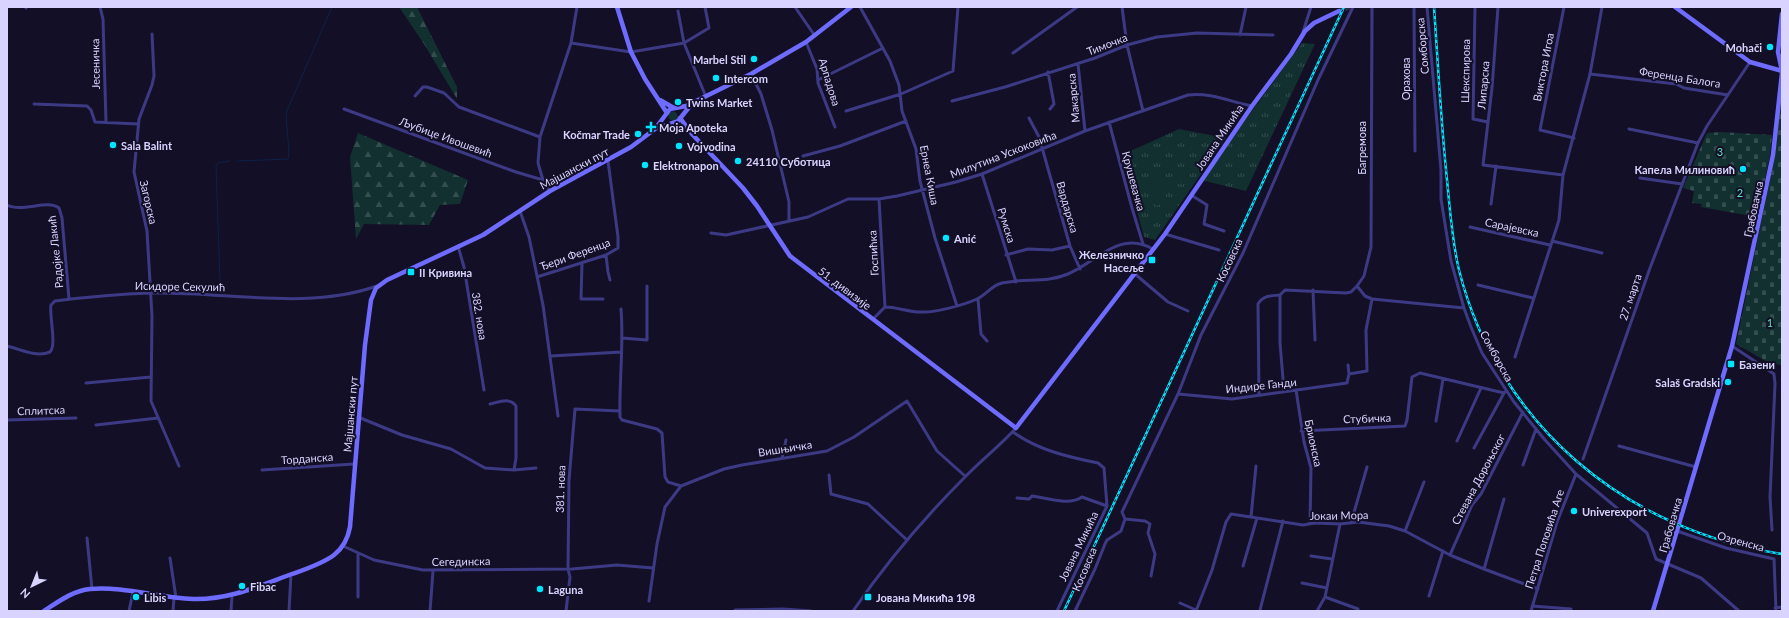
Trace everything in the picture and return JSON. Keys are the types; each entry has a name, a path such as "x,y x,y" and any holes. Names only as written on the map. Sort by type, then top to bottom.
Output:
{"street":[{"name":"Јесеничка","path":"100,7 103,19 106,122"},
{"path":"550,191 543,180 538,163 540,137 571,43 577,7"},
{"path":"617,7 631,52 645,79 667,113 668,120 672,122 680,118 693,104"},
{"path":"571,43 631,52 671,47 684,43 710,28 705,7"},
{"path":"795,7 814,36"},
{"path":"667,113 670,109 693,104 752,74 806,42 851,7"},
{"name":"Ернеа Киша","path":"860,7 883,48 895,74 901,94 900,104 916,149 920,181 935,238 957,306"},
{"path":"846,111 901,94 953,71 958,7"},
{"path":"1013,52 1077,7"},
{"path":"1122,7 1127,45 1143,111"},
{"path":"1240,34 1246,7"},
{"name":"Јована Микића","path":"853,611 907,540 965,476 1014,430 1165,234 1252,106 1291,54 1302,35 1311,7"},
{"name":"Косовска","path":"1076,611 1098,563 1104,544 1107,540 1121,531 1125,519 1122,512 1178,394 1201,335 1240,259 1318,80 1353,7"},
{"name":"Багремова","path":"1357,286 1364,276 1370,247 1372,7"},
{"name":"Орахова","path":"1414,7 1415,151"},
{"name":"Сомборска","path":"1427,7 1440,163 1441,199 1451,261 1464,308 1482,353 1505,392 1576,474 1645,531 1649,537 1654,557 1668,565 1701,578 1739,611"},
{"name":"Шекспирова","path":"1475,7 1473,120 1488,122"},
{"name":"Липарска","path":"1496,166 1483,165 1498,7"},
{"name":"Виктора Игоа","path":"1564,7 1540,130 1574,138"},
{"name":"Сарајевска","path":"1515,357 1559,220 1564,175 1590,74 1602,7"},
{"path":"1675,7 1750,62 1782,72"},
{"path":"678,11 684,43 706,97"},
{"path":"1302,35 1307,28 1314,23 1339,11"},
{"name":"Грабовачка","path":"1653,611 1668,565 1732,346 1773,155 1782,72 1778,52 1782,14"},
{"path":"1306,19 1314,23"},
{"name":"Загорска","path":"152,34 154,76 138,124 134,172 147,231 152,316 151,401 179,466"},
{"name":"Тимочка","path":"952,101 1005,87 1048,72 1078,64 1127,45 1174,34 1274,35"},
{"name":"Арпадова","path":"806,42 817,69 818,80 835,127"},
{"path":"818,80 883,48"},
{"name":"27. марта","path":"1583,459 1650,268 1698,143 1728,94 1750,62"},
{"name":"Макарска","path":"1078,64 1085,131"},
{"path":"1048,72 1054,104 1050,109"},
{"path":"752,74 769,118 789,202 790,221"},
{"name":"Ференца Балога","path":"1590,74 1676,84 1684,88 1728,94"},
{"path":"415,96 423,87 427,86 444,94 459,107 540,137"},
{"name":"Милутина Ускоковића","path":"711,233 726,235 808,217 848,199 879,199 923,191 982,174 1085,131 1188,95 1199,94 1252,106"},
{"path":"658,98 680,112 680,118"},
{"path":"34,104 87,106 91,110 95,122 138,124"},
{"name":"Љубице Ивошевић","path":"344,109 516,172 543,180"},
{"name":"Мајшански пут","path":"655,129 667,113"},
{"name":"51. дивизије","path":"680,118 692,134 742,188 771,225 790,256 1014,430"},
{"name":"Вардарска","path":"1029,118 1039,137 1070,246 1080,269"},
{"path":"803,156 840,146 906,121"},
{"name":"Мајшански пут","path":"44,611 74,593 92,589 132,592 175,598 201,599 232,596 248,592 334,556 343,546 349,534 358,417 371,300 374,292 379,286 483,235 550,191 608,161 631,147 655,129 672,122"},
{"name":"51. дивизије","path":"672,122 692,134"},
{"name":"Крушевачка","path":"1109,122 1143,244"},
{"path":"1629,130 1698,143"},
{"name":"Ђери Ференца","path":"537,277 606,255 618,248 618,237 608,161"},
{"path":"1496,166 1564,175"},
{"name":"Сарајевска","path":"1491,204 1496,166"},
{"name":"Румска","path":"982,174 1006,255 1016,282"},
{"path":"1640,178 1682,184"},
{"path":"1191,195 1207,205 1204,224 1224,231"},
{"name":"Госпићка","path":"879,199 884,307"},
{"name":"Радојке Лакић","path":"7,205 20,208 52,205 59,208 62,218 69,299"},
{"name":"Ђери Ференца","path":"520,211 529,237 537,277 551,356 558,416"},
{"name":"Сарајевска","path":"1470,227 1602,253"},
{"path":"1165,234 1219,250"},
{"path":"873,319 884,307 920,312 957,306 978,299 997,284 1048,280 1066,275 1080,269 1114,246 1130,243 1143,244 1153,249"},
{"name":"382. нова","path":"458,246 464,267 484,390"},
{"path":"1006,255 1028,250 1052,250 1070,246"},
{"path":"606,255 610,280"},
{"path":"582,263 581,299 603,299"},
{"path":"1134,274 1168,302 1188,311"},
{"path":"1478,285 1533,298"},
{"name":"Исидоре Секулић","path":"7,346 30,353 42,354 50,352 54,346 50,318 51,304 56,301 150,293 267,298 326,297 357,293 379,286"},
{"path":"622,338 647,340 647,286"},
{"path":"1259,395 1258,304 1260,300 1266,296 1280,295 1285,290 1313,290 1346,293 1351,292 1357,286 1365,296 1372,299 1464,308"},
{"path":"1313,290 1315,340"},
{"path":"1280,295 1280,343 1284,391"},
{"path":"978,299 981,334 987,341"},
{"path":"1348,365 1349,374 1367,370 1366,330 1372,299"},
{"path":"621,309 622,352 620,411 622,420 657,429 662,433 666,477 668,482 681,486 665,507 649,601"},
{"path":"1732,346 1774,374 1775,384 1770,496 1772,530"},
{"path":"551,356 622,352"},
{"name":"Стубичка","path":"1301,431 1405,426 1412,377 1420,373 1481,388 1505,392"},
{"name":"Индире Ганди","path":"1178,394 1232,399 1347,383 1349,374"},
{"path":"86,383 151,377"},
{"path":"1436,421 1443,379"},
{"path":"1457,441 1481,388"},
{"name":"Брионска","path":"1296,390 1301,431 1312,468 1310,524"},
{"path":"1474,448 1505,392"},
{"path":"490,404 509,400 516,406 516,458 514,470"},
{"name":"Вишњичка","path":"681,486 724,469 827,450 841,444 907,400 937,451 965,476"},
{"name":"381. нова","path":"568,569 569,480 575,409 620,411"},
{"name":"Стевана Дороњског","path":"1450,555 1472,505 1481,494 1523,412"},
{"path":"358,417 402,435 451,449 485,468 514,470 536,468"},
{"name":"Сплитска","path":"7,420 76,418"},
{"path":"96,425 158,418"},
{"path":"1523,465 1536,428"},
{"name":"Јована Микића","path":"1014,430 1027,441 1049,451 1102,465 1104,468 1107,506 1057,611"},
{"path":"782,458 786,440"},
{"path":"1619,446 1696,467"},
{"name":"Торданска","path":"262,470 354,464"},
{"path":"1251,517 1256,466"},
{"path":"1351,523 1367,467"},
{"name":"Петра Поповића Аге","path":"1531,611 1558,522 1576,474"},
{"path":"829,475 831,494 868,504 907,540"},
{"path":"1405,531 1424,482"},
{"path":"1017,498 1029,499 1032,496 1070,502 1076,501 1082,497 1107,506"},
{"path":"1484,569 1504,499"},
{"name":"Јокаи Мора","path":"1196,611 1212,570 1228,517 1231,514 1303,525 1351,523 1378,524 1405,531 1450,555 1538,589"},
{"path":"1244,566 1257,518"},
{"path":"1125,519 1145,521 1150,524 1148,533 1155,554 1151,576"},
{"path":"1260,610 1283,521"},
{"path":"1317,611 1325,597 1340,524"},
{"name":"Озренска","path":"1677,531 1726,548 1774,559 1775,610"},
{"path":"87,538 92,589"},
{"name":"Сегединска","path":"343,546 374,560 402,567 433,571 568,569 617,565 654,568"},
{"path":"1429,596 1442,551"},
{"path":"358,553 358,598"},
{"path":"1311,556 1332,559"},
{"path":"170,558 175,598 173,611"},
{"path":"566,611 570,577 568,569"},
{"path":"430,611 433,571"},
{"path":"289,611 291,574"},
{"path":"1302,583 1327,588"},
{"path":"129,611 132,592"},
{"path":"231,611 232,596"},
{"path":"1325,597 1358,609"},
{"path":"1180,604 1196,611"},
{"path":"1532,606 1570,609 1570,611"},
{"path":"1775,610 1782,607"},
{"path":"735,610 783,609 811,611"}],"green space":[{"path":"399,7 417,7 457,87 457,99 424,44"},
{"path":"1302,43 1315,44 1246,191 1201,180"},
{"name":"1","path":"1782,90 1782,365 1771,364 1736,344 1775,155"},
{"path":"673,111 678,116 673,121 668,116"},
{"path":"1179,129 1226,138 1155,240 1144,237 1122,155"},
{"path":"1721,132 1772,135 1770,155 1757,217 1701,207 1702,204 1692,203 1694,191 1683,188 1707,133"},
{"path":"358,133 468,180 460,204 440,205 429,225 364,224 356,239 350,157"},
{"path":"1181,175 1183,183 1168,186 1166,178"},
{"path":"1162,180 1167,203 1155,206 1150,182"}],"waterway":[{"path":"237,161 288,159 289,153 286,113 332,7"},
{"path":"220,282 216,166 218,163 230,161"}],"tunnel":[{"path":"1339,11 1350,7"}],"railway":[{"path":"1064,611 1344,7"},
{"path":"1434,7 1445,159 1452,225 1459,270 1478,326 1504,377 1537,422 1577,462 1622,495 1672,522 1725,542 1782,554"}],"place":[{"name":"Mohači","path":"1770,47"},
{"name":"Marbel Stil","path":"754,59"},
{"name":"Intercom","path":"716,78"},
{"name":"Twins Market","path":"678,102"},
{"name":"Moja Apoteka","path":"651,127"},
{"name":"Kočmar Trade","path":"638,134"},
{"name":"Sala Balint","path":"113,145"},
{"name":"Vojvodina","path":"679,146"},
{"name":"24110 Суботица","path":"738,161"},
{"name":"Elektronapon","path":"645,165"},
{"name":"Капела Милиновић","path":"1743,169"},
{"name":"Anić","path":"946,238"},
{"name":"Железничко Насеље","path":"1152,260"},
{"name":"II Кривина","path":"411,272"},
{"name":"Базени","path":"1731,364"},
{"name":"Salaš Gradski","path":"1728,382"},
{"name":"Univerexport","path":"1574,511"},
{"name":"Fibac","path":"242,586"},
{"name":"Laguna","path":"540,589"},
{"name":"Libis","path":"136,597"},
{"name":"Јована Микића 198","path":"868,597"}],"park label":[{"name":"3","path":"1720,151"},
{"name":"2","path":"1740,192"}]}
